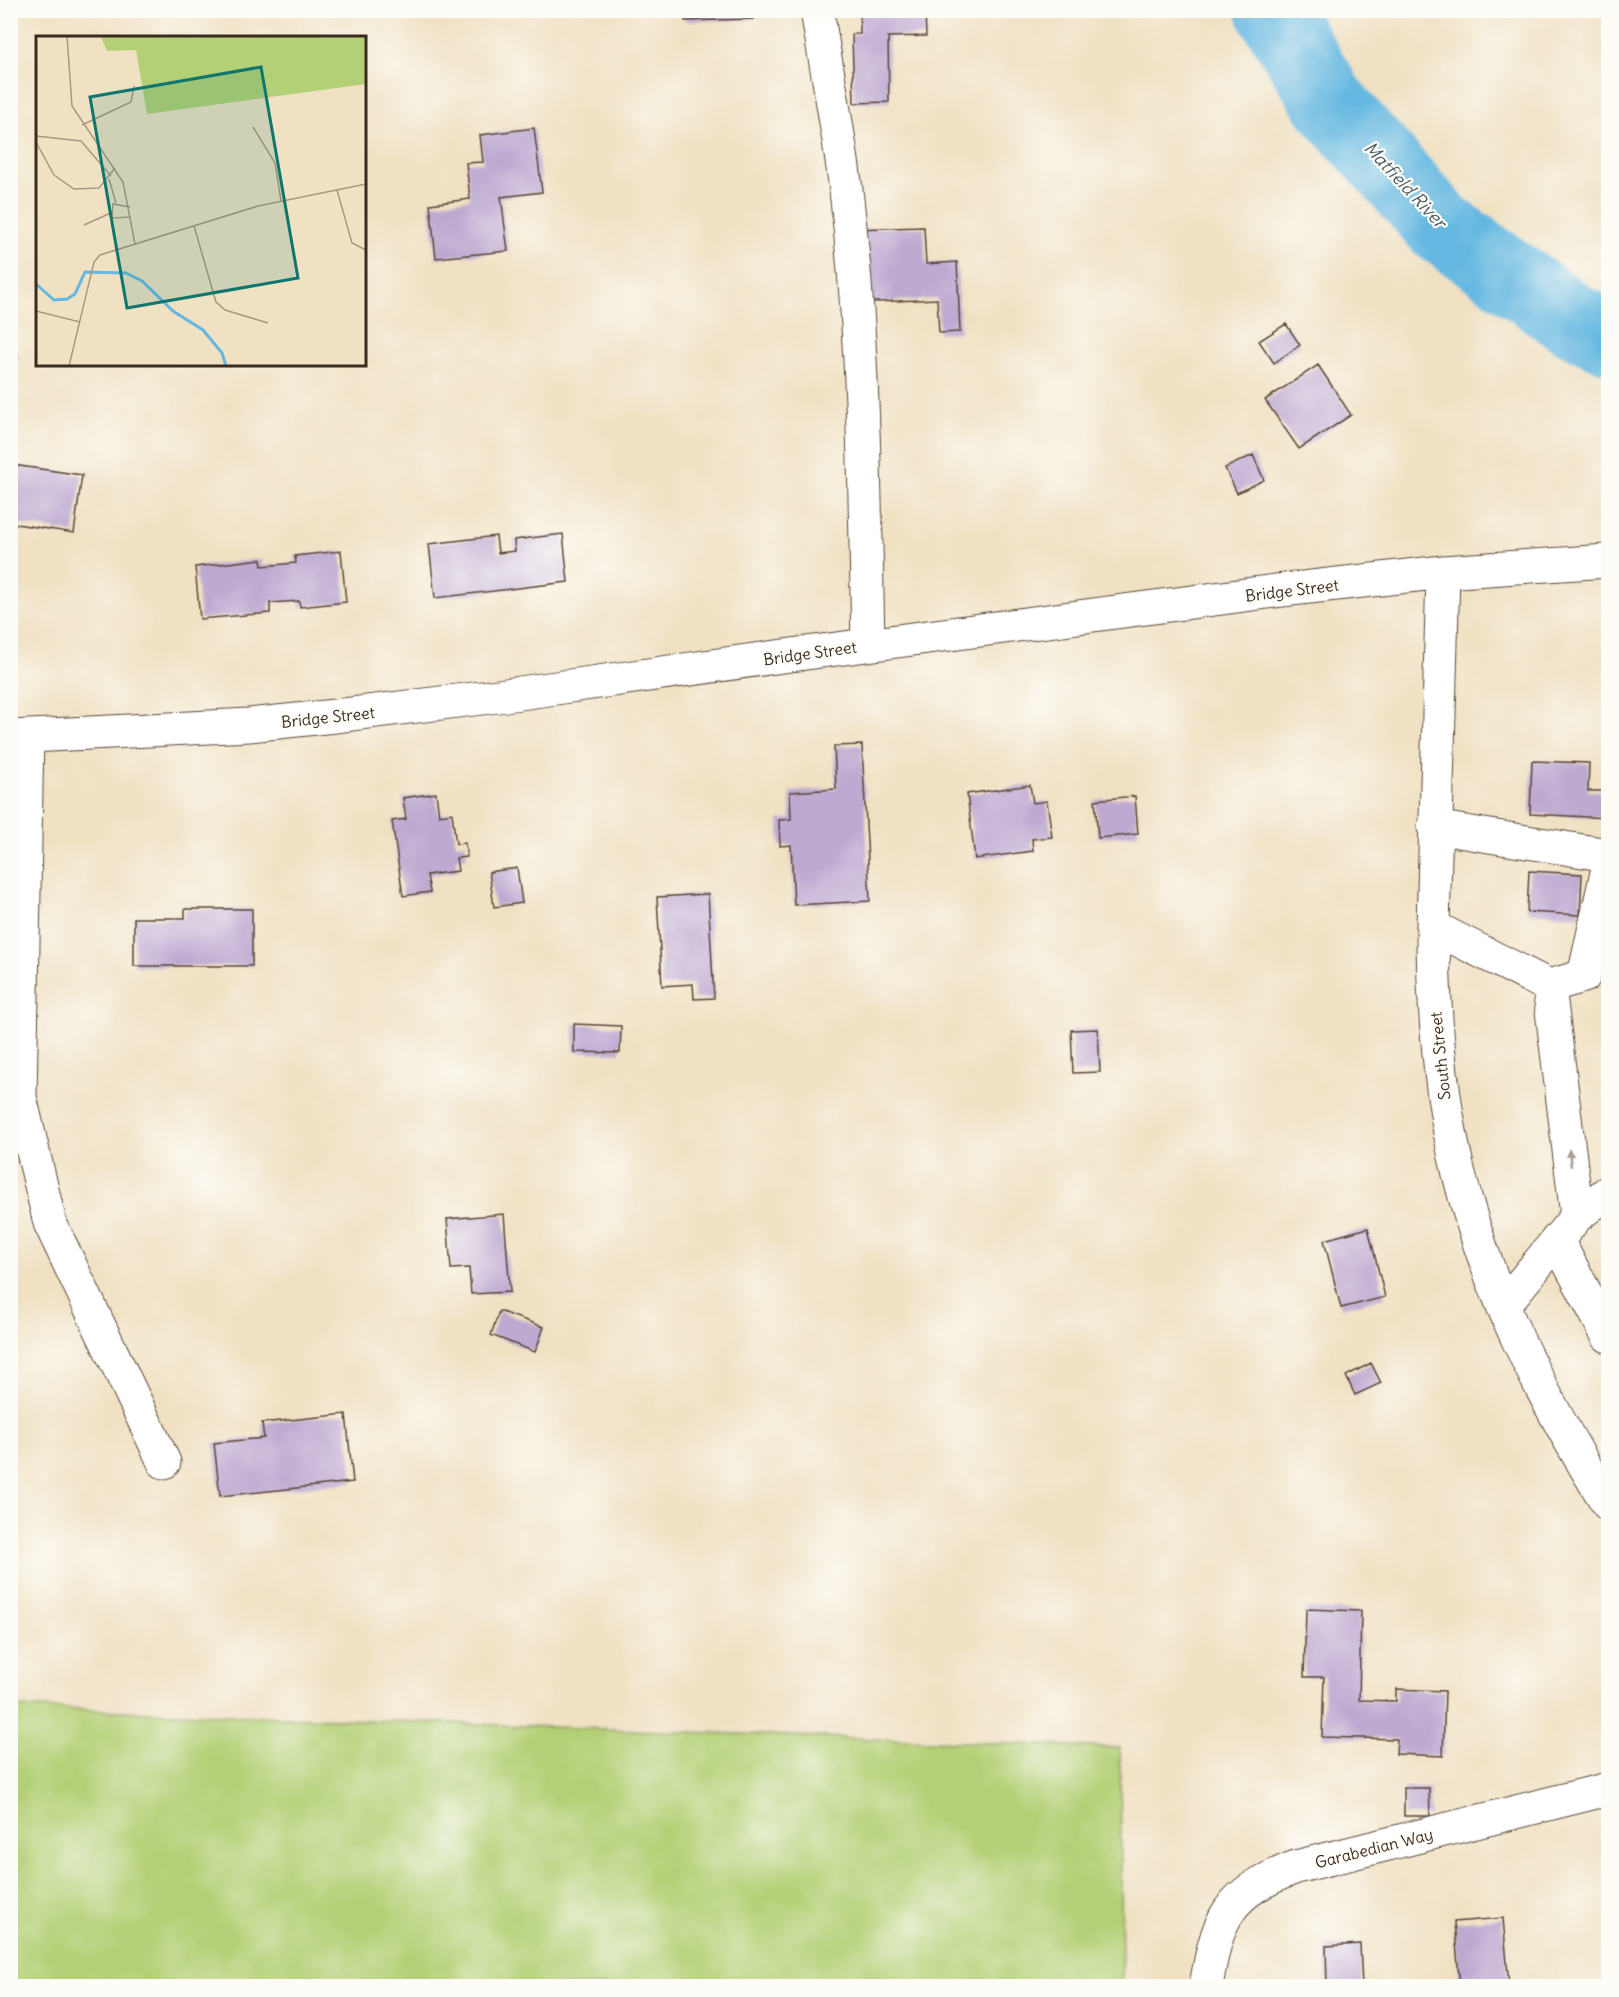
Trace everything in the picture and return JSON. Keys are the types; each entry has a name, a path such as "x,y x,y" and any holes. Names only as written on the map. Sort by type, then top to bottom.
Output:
{"street":[{"path":"817,10 839,139 855,286 864,460 868,645"},
{"name":"Bridge Street","path":"19,737 249,725 335,717 1264,593 1443,572 1608,561"},
{"name":"South Street","path":"1443,572 1434,827 1433,983 1445,1104 1458,1169 1475,1232 1503,1306 1544,1394 1604,1486"},
{"path":"19,737 20,1097 50,1223 164,1462"},
{"path":"1434,827 1608,855"},
{"path":"1433,927 1549,986 1584,976 1604,909 1608,868"},
{"path":"1549,986 1567,1228 1608,1336"},
{"path":"1503,1306 1567,1228 1608,1192"},
{"name":"Garabedian Way","path":"1206,1986 1212,1948 1220,1928 1229,1910 1240,1896 1254,1885 1296,1867 1608,1789"}],"green space":[{"path":"11,1707 1120,1748 1122,1986 11,1986"}],"building":[{"path":"684,10 754,10 754,19 685,21"},
{"path":"860,10 925,10 926,36 888,37 889,102 854,103 852,34 860,34"},
{"path":"534,128 542,192 501,197 508,251 436,258 430,204 470,199 466,163 483,162 480,135"},
{"path":"924,227 926,264 957,262 960,332 939,333 937,299 857,303 853,229"},
{"path":"1286,324 1300,345 1274,363 1259,341"},
{"path":"10,356 18,357 13,386 10,385"},
{"path":"1318,365 1351,415 1299,449 1265,400"},
{"path":"10,451 15,452 13,465 82,475 74,533 10,523"},
{"path":"1253,455 1264,480 1237,493 1225,468"},
{"path":"563,534 568,582 435,598 429,544 496,536 498,553 515,551 514,540"},
{"path":"341,551 346,602 300,607 299,601 270,603 270,613 200,619 195,567 261,559 262,566 296,563 295,556"},
{"path":"862,745 870,901 794,905 791,845 780,846 779,820 791,819 790,792 836,789 834,746"},
{"path":"1532,761 1589,763 1588,791 1608,791 1608,818 1530,814"},
{"path":"1030,785 1033,803 1047,801 1052,837 1032,839 1033,851 975,859 967,794"},
{"path":"436,793 439,815 452,813 456,844 465,843 467,857 456,858 458,871 427,875 430,892 403,896 392,821 406,819 403,798"},
{"path":"1135,796 1138,834 1098,838 1095,800"},
{"path":"517,868 522,903 494,907 489,872"},
{"path":"1529,871 1582,874 1580,915 1527,912"},
{"path":"708,894 714,998 694,999 693,984 662,986 657,897"},
{"path":"185,909 252,909 252,966 134,966 134,918 185,918"},
{"path":"574,1024 621,1026 620,1053 574,1052"},
{"path":"1098,1029 1100,1072 1073,1073 1071,1030"},
{"path":"504,1214 510,1292 471,1294 469,1268 451,1269 447,1219"},
{"path":"1368,1228 1385,1297 1341,1308 1324,1240"},
{"path":"499,1311 544,1327 535,1352 491,1335"},
{"path":"1371,1363 1381,1383 1355,1395 1346,1376"},
{"path":"346,1414 353,1482 220,1496 214,1443 264,1438 262,1423"},
{"path":"1306,1609 1361,1611 1359,1700 1396,1701 1396,1689 1445,1691 1443,1756 1396,1754 1397,1739 1322,1737 1324,1677 1304,1677"},
{"path":"1404,1788 1429,1788 1430,1816 1404,1816"},
{"path":"1503,1918 1509,1986 1460,1986 1454,1922"},
{"path":"1360,1944 1362,1986 1327,1986 1326,1946"}],"waterway":[{"name":"Matfield River","path":"1273,10 1330,103 1441,227 1572,319 1608,336"}]}
